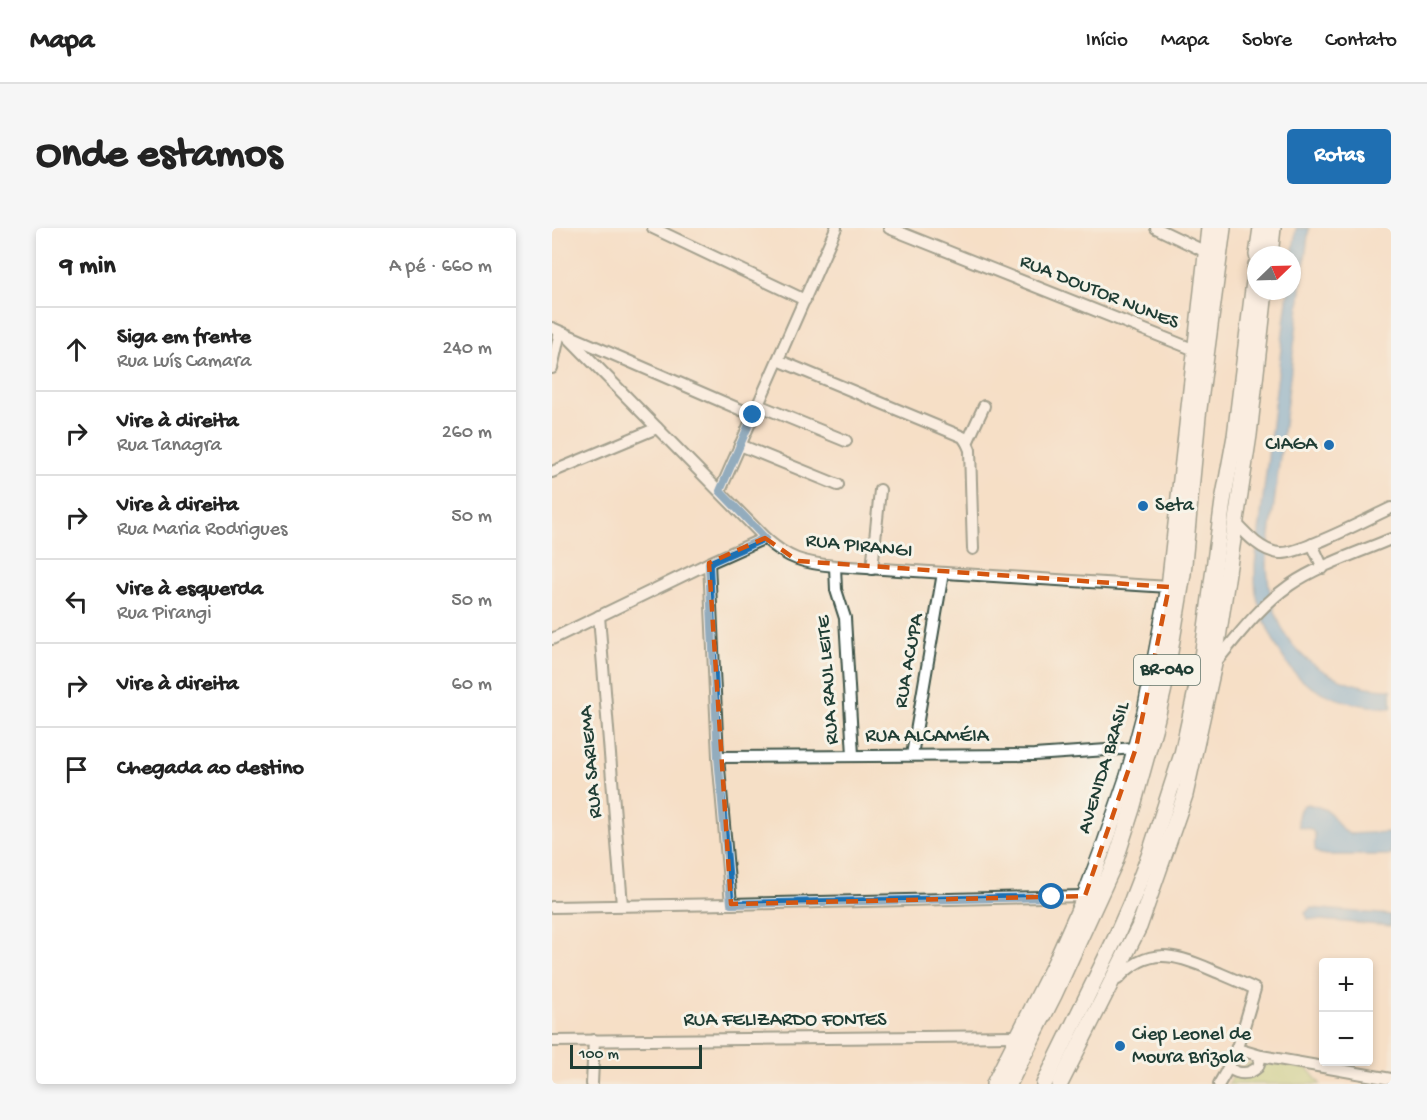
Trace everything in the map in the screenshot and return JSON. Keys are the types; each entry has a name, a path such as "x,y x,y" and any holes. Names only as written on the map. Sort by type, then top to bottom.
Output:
{"highway":[{"name":"AVENIDA BRASIL","path":"994,1084 1057,960 1085,896 1136,748 1169,586 1209,228"},
{"name":"AVENIDA BRASIL","path":"1009,1084 1054,995 1115,862 1132,809 1164,688 1183,574 1198,416 1222,228"},
{"path":"1258,246 1261,228"},
{"path":"1271,246 1273,228"},
{"name":"BR-040","path":"1044,1084 1132,900 1182,754 1203,654 1251,300"},
{"path":"1060,1084 1146,908 1185,795 1214,664 1249,435 1264,300"},
{"path":"1054,995 1062,967 1089,906 1130,791 1136,748"}],"street":[{"path":"653,228 805,300"},
{"path":"720,491 836,228"},
{"name":"RUA DOUTOR NUNES","path":"889,228 1195,350"},
{"path":"1156,228 1206,252"},
{"path":"552,368 559,331 756,410 846,441"},
{"name":"RUA PIRANGI","path":"559,331 765,538 798,561 872,569 1169,586"},
{"path":"778,360 963,437 970,450 973,549"},
{"path":"967,442 984,406"},
{"path":"552,472 657,428"},
{"path":"740,445 838,485"},
{"path":"872,569 880,490"},
{"path":"1235,522 1254,542 1280,554 1312,544 1391,508"},
{"path":"552,639 765,538"},
{"path":"1214,664 1259,610 1293,583 1391,539"},
{"path":"1312,544 1323,568"},
{"path":"709,563 718,757 731,904"},
{"name":"RUA RAUL LEITE","path":"835,566 836,590 845,618 853,755"},
{"name":"RUA ACUPA","path":"912,755 944,573"},
{"name":"RUA SARIEMA","path":"599,616 622,905"},
{"name":"RUA ALCAMÉIA","path":"718,757 1034,755 1136,748"},
{"path":"552,907 1085,896"},
{"path":"1129,945 1150,957"},
{"path":"1104,996 1125,970 1136,962 1160,955 1183,958 1255,988 1238,1049 1219,1084"},
{"name":"RUA FELIZARDO FONTES","path":"552,1041 1018,1036"},
{"path":"592,1084 594,1040"},
{"path":"1238,1049 1261,1056 1391,1079"},
{"path":"1229,1068 1238,1073 1249,1073 1258,1067 1261,1056"}],"highlighted area":[{"path":"765,538 798,561 1169,587 1136,748 1085,896 731,904 709,563"}],"green space":[{"path":"1270,1062 1308,1069 1320,1084 1228,1084 1237,1072 1249,1063"}],"water":[{"path":"1296,228 1309,228 1301,291 1301,246 1294,246"},
{"path":"1287,300 1300,300 1267,559 1270,593 1281,626 1300,653 1327,673 1342,680 1358,685 1391,689 1391,708 1337,699 1317,690 1298,677 1282,656 1263,617 1256,593 1255,565"},
{"path":"1308,804 1328,811 1341,828 1350,834 1391,832 1391,855 1318,853 1315,849 1315,834 1311,829 1299,827 1300,809"},
{"path":"1311,908 1391,915 1391,926 1308,919 1305,913"}],"place":[{"name":"CIAGA","path":"1329,445"},
{"name":"Seta","path":"1143,506"},
{"name":"Ciep Leonel de Moura Brizola","path":"1120,1046"}],"route":[{"path":"753,415 720,491 765,538 709,563 718,757 731,904 1052,897"}]}
